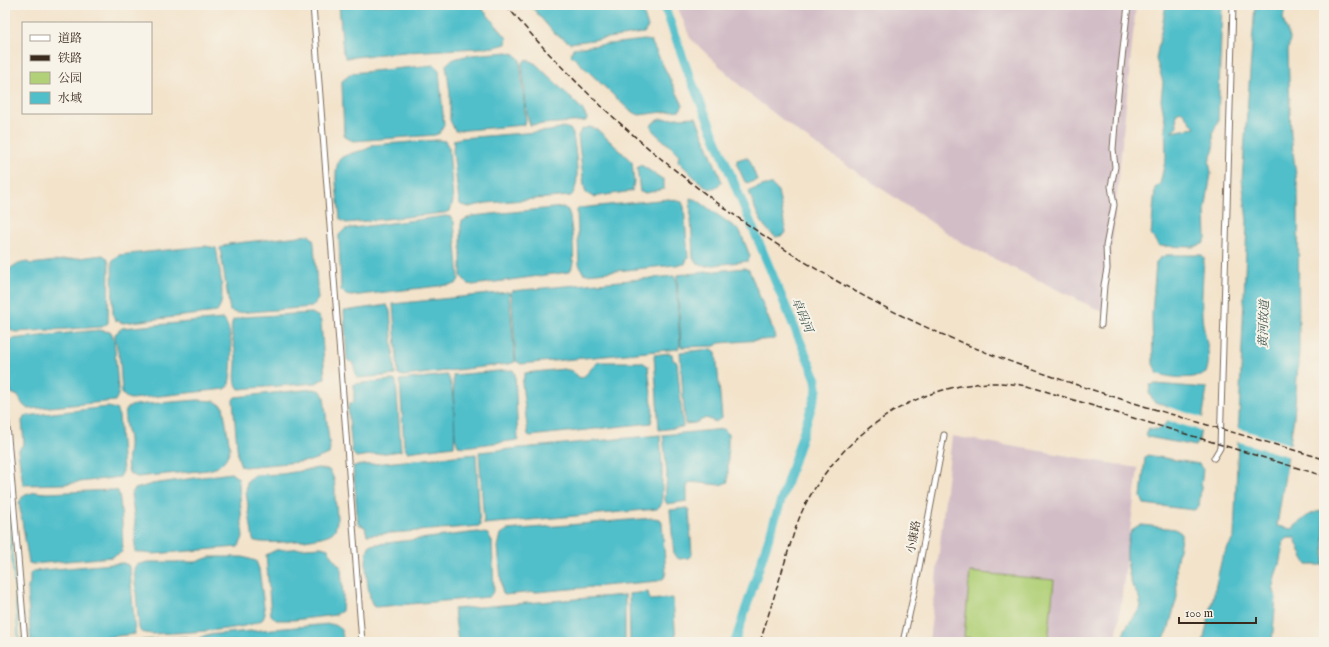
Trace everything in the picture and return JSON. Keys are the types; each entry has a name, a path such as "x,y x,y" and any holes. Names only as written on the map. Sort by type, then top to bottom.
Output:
{"street":[{"path":"313,5 362,642"},
{"path":"1101,325 1104,285 1107,269 1106,246 1114,205 1111,186 1115,168 1113,149 1116,112 1128,5"},
{"path":"1214,458 1220,448 1233,5"},
{"path":"5,401 25,642"},
{"name":"小康路","path":"903,642 915,590 944,435"}],"shaded area":[{"path":"677,5 1136,5 1105,313 962,243 802,135 749,94 690,38"},
{"path":"952,436 1138,468 1116,642 929,642"}],"green space":[{"path":"970,572 1054,580 1048,642 1011,642 964,637"}],"water":[{"path":"339,5 479,5 507,38 506,44 495,47 392,53 346,58 343,52"},
{"path":"530,5 641,5 648,27 644,33 570,43 553,32"},
{"path":"1166,5 1222,5 1218,122 1213,132 1214,149 1209,162 1211,173 1205,211 1206,238 1203,244 1193,247 1159,246 1151,235 1155,188 1160,184 1166,157 1165,121 1161,100 1163,82 1156,59","holes":["1181,111 1195,128 1171,132 1177,126 1176,113"]},
{"name":"黄河故道","path":"1255,5 1285,5 1283,20 1290,38 1288,51 1291,136 1298,191 1299,351 1294,417 1277,526 1292,529 1310,514 1324,511 1324,565 1307,565 1295,538 1288,538 1284,541 1273,587 1276,598 1272,642 1203,642 1222,558 1234,537 1247,221 1242,179"},
{"path":"644,40 651,41 683,105 680,110 639,115 629,110 571,55 573,48"},
{"path":"507,52 515,54 520,60 526,121 524,125 455,131 450,120 450,93 446,65 450,61 465,56"},
{"path":"526,59 536,64 582,109 587,118 586,121 530,125 527,114 522,64"},
{"path":"434,65 439,70 444,125 440,133 435,135 353,141 347,138 344,134 342,81 352,73"},
{"path":"696,117 722,182 716,187 709,189 696,179 678,161 679,154 655,133 651,126 654,122 660,119"},
{"path":"563,127 570,129 573,134 576,158 576,184 571,196 487,203 469,207 461,205 459,202 453,151 454,140 461,138 550,131"},
{"path":"589,127 597,129 632,162 634,182 632,191 593,197 586,193 578,136 581,130"},
{"path":"438,140 445,141 449,148 453,201 450,211 444,213 346,223 340,219 336,189 336,173 339,160 341,158 365,150 372,145"},
{"path":"747,157 757,180 748,183 745,182 737,165 737,160"},
{"path":"641,165 664,180 664,189 646,193 640,192 637,168"},
{"path":"765,185 772,185 778,191 786,232 784,235 776,237 766,228 753,204 749,191"},
{"path":"690,198 697,200 740,231 750,256 748,261 706,266 695,262 693,257"},
{"path":"669,199 682,202 684,207 688,257 685,264 587,274 583,273 579,264 577,210 579,208"},
{"path":"563,207 568,210 570,216 574,254 572,268 569,272 473,285 468,284 461,276 462,221 472,216"},
{"path":"446,216 451,217 454,222 459,279 456,284 351,296 346,295 341,290 339,235 345,229"},
{"path":"309,235 313,239 314,244 318,299 312,307 237,313 230,311 220,248 228,244"},
{"path":"205,246 216,248 217,253 221,276 222,300 217,312 123,323 115,320 113,315 112,261 119,255"},
{"path":"103,255 107,258 109,263 108,323 102,327 15,332 11,330 5,308 5,288 6,279 12,267 17,264 27,262 31,264"},
{"path":"1167,255 1202,255 1204,258 1202,315 1208,351 1208,366 1206,373 1195,377 1182,378 1158,374 1153,364 1152,315 1156,262 1160,258"},
{"path":"744,268 749,270 776,337 775,339 719,343 715,346 681,347 677,275"},
{"path":"674,276 676,279 680,345 678,349 521,364 516,361 511,291"},
{"path":"509,292 515,362 509,364 403,376 398,374 393,304"},
{"path":"387,305 390,311 395,375 357,378 353,363 347,360 344,311"},
{"path":"312,313 319,317 321,322 325,378 316,383 239,389 235,378 236,354 231,328 233,320 243,317"},
{"path":"223,319 227,324 229,331 232,351 231,372 228,387 225,389 131,399 122,394 120,362 115,334 122,328"},
{"path":"99,330 111,332 114,339 118,388 118,395 115,401 28,409 23,405 18,396 11,393 7,344 11,339"},
{"path":"712,349 716,352 722,418 715,422 706,418 695,423 685,424 680,352"},
{"path":"672,354 673,360 677,362 683,427 659,430 654,355"},
{"path":"599,362 642,362 648,366 653,413 651,423 528,435 522,383 525,373 564,369 572,371 580,378"},
{"path":"513,370 515,374 518,440 464,447 458,446 455,437 453,375"},
{"path":"447,375 450,380 453,398 454,446 407,452 404,446 400,380"},
{"path":"392,380 396,381 401,451 356,457 352,452 348,408 350,403 354,402 354,384"},
{"path":"1155,384 1207,388 1199,441 1196,446 1148,437 1146,434 1149,428 1158,429 1164,426 1171,411 1166,405 1154,402 1149,393 1150,385"},
{"path":"313,389 321,391 324,397 330,449 329,454 310,461 244,467 241,466 238,458 233,400 235,397"},
{"path":"198,400 214,401 223,406 230,448 223,462 220,465 208,470 137,477 130,474 127,466 129,440 125,419 128,407 135,405"},
{"path":"108,407 116,409 119,416 123,471 120,477 64,484 23,485 18,451 24,443 22,421 25,416"},
{"path":"724,429 728,434 728,482 720,485 690,482 687,487 687,501 667,504 665,500 667,474 663,435"},
{"path":"660,435 662,503 657,509 484,524 479,452"},
{"path":"476,454 480,526 367,535 365,527 358,524 353,466"},
{"path":"1147,455 1199,464 1203,468 1199,507 1194,510 1144,504 1141,497 1145,457"},
{"path":"318,468 329,470 334,480 337,521 333,532 328,535 307,540 259,542 253,540 246,492 247,481 255,475 282,474"},
{"path":"231,473 238,478 239,483 243,538 238,547 153,554 135,552 135,520 131,494 135,489 152,484"},
{"path":"118,491 119,495 123,548 122,552 112,557 33,564 29,563 19,503 23,496 35,492 47,493"},
{"path":"686,508 689,510 692,555 688,558 679,559 674,555 670,510"},
{"path":"653,518 660,519 662,523 666,573 664,578 658,581 504,595 502,590 498,547 501,534 507,530"},
{"path":"1142,525 1175,529 1181,533 1176,564 1177,597 1168,631 1162,642 1122,642 1127,627 1138,611 1140,601 1133,587 1128,570 1128,541 1130,533 1135,528"},
{"path":"478,532 488,534 492,541 494,591 489,597 376,607 372,605 366,565 366,557 370,545"},
{"path":"321,547 328,549 341,567 343,597 342,611 335,615 294,620 276,620 271,615 266,555 276,550"},
{"path":"210,557 243,557 256,561 259,569 265,614 263,619 243,626 210,631 151,634 141,632 139,628 134,569 136,565 148,562 196,562"},
{"path":"123,563 128,565 130,570 135,634 61,642 31,642 28,587 30,583 30,574 33,571"},
{"path":"648,592 650,600 673,598 676,642 630,642 629,594"},
{"path":"625,595 625,642 458,642 454,609"},
{"path":"330,624 339,627 343,635 343,642 196,642 199,638 206,635"},
{"path":"184,637 188,637 192,642 122,642"}],"pier":[{"path":"1165,406 1204,418 1202,431 1166,420 1169,411"},
{"path":"1237,428 1292,445 1290,457 1236,441"}],"waterway":[{"name":"卓码河","path":"664,5 689,75 816,379 817,390 735,642"},
{"path":"5,468 19,642"},
{"path":"5,620 7,642"}],"railway":[{"path":"506,5 551,56 600,105 652,151 707,195 765,236 824,274 885,307 946,336 992,355 1133,403 1324,459"},
{"path":"760,642 799,518 810,496 829,469 850,444 875,424 902,406 931,394 962,386 995,383 1028,386 1324,476"}]}
